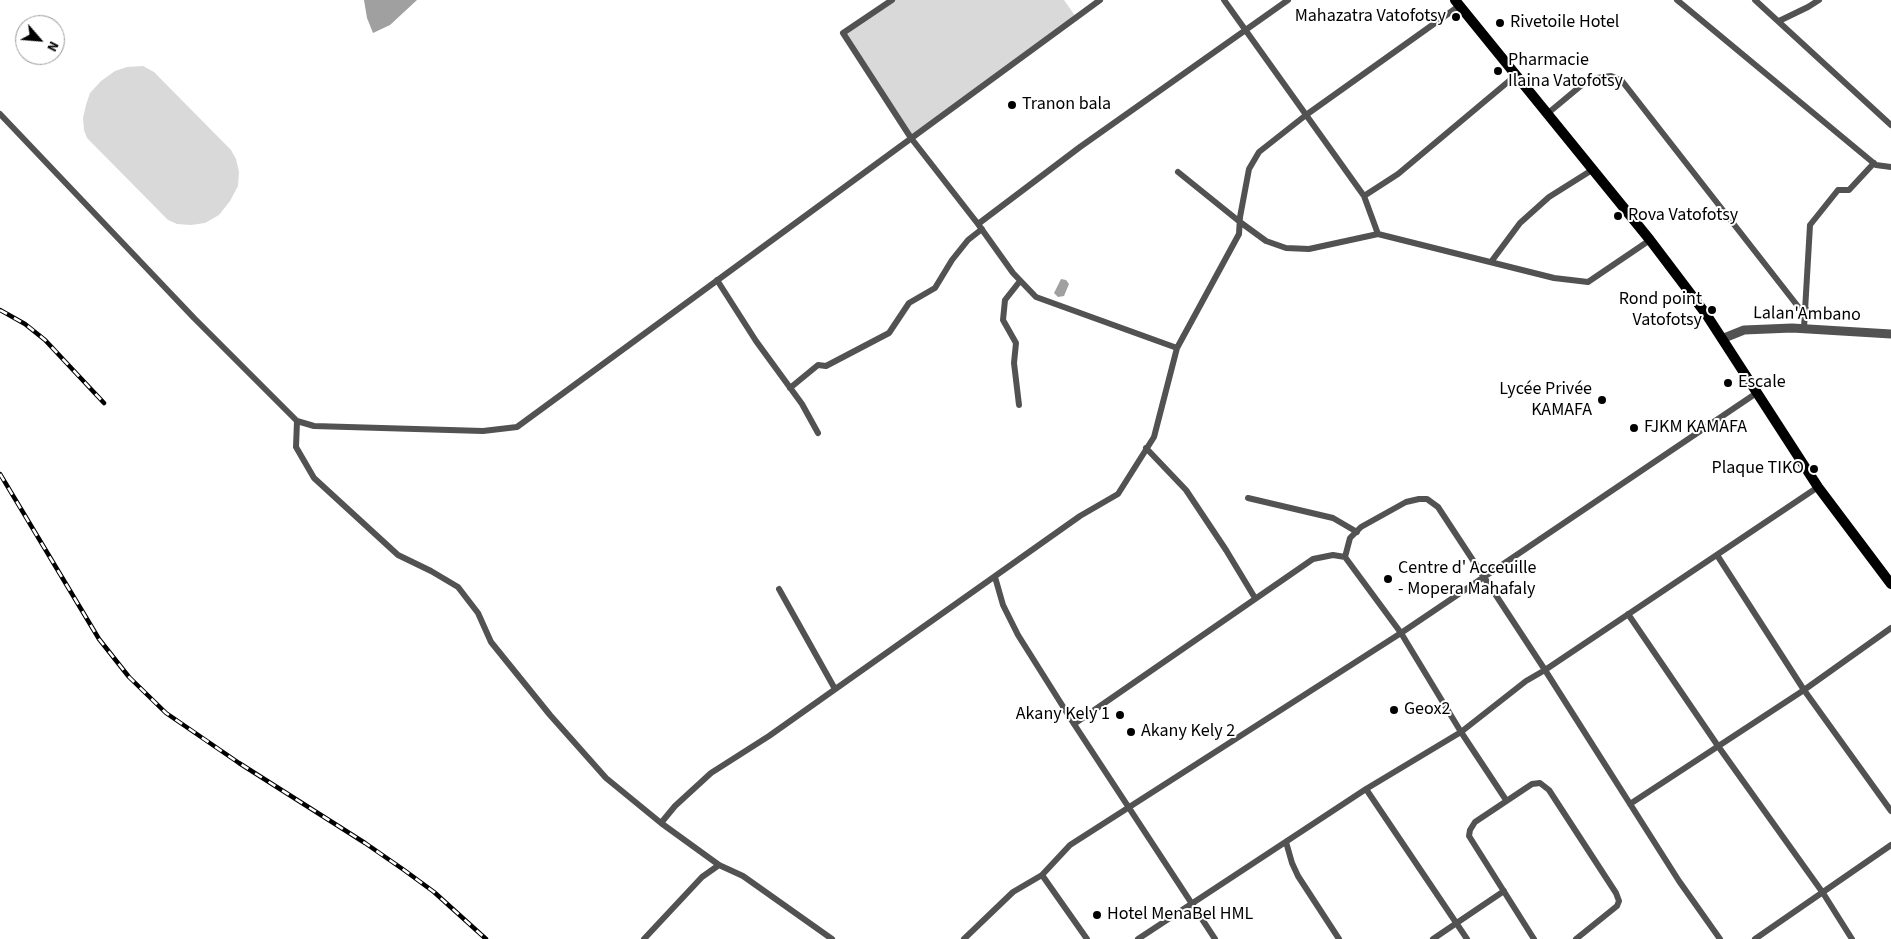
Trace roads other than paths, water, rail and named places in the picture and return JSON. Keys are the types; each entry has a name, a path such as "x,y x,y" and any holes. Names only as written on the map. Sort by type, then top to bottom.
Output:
{"main road":[{"path":"1457,3 1650,240 1724,338 1818,488 1891,584"}],"street":[{"path":"892,0 843,33 911,138 1020,281 1036,297 1177,348"},
{"path":"0,114 200,324 297,421 314,426 483,431 517,427 1100,0"},
{"path":"1224,0 1364,196 1378,234"},
{"path":"790,388 818,365 826,366 889,333 909,303 935,288 952,260 980,227 1080,147 1288,0"},
{"path":"1677,0 1874,163 1891,167"},
{"path":"1755,0 1891,125"},
{"path":"1779,21 1819,0"},
{"path":"661,823 675,806 711,773 769,736 1080,516 1118,494 1154,436 1177,348 1239,234 1249,169 1259,152 1457,3"},
{"path":"1364,196 1398,174 1515,76"},
{"path":"1547,114 1583,84 1597,78 1611,76 1622,80 1800,309 1806,309"},
{"path":"0,127 7,122"},
{"path":"1804,328 1810,225 1838,190 1850,190 1874,163"},
{"path":"1491,262 1520,223 1534,210 1549,197 1592,170"},
{"path":"1178,172 1266,241 1286,248 1309,249 1378,234 1554,278 1588,282 1650,240"},
{"path":"717,280 756,341 802,404 818,433"},
{"path":"1019,405 1014,363 1016,343 1003,320 1005,300 1020,281"},
{"name":"Lalan'Ambano","path":"1724,338 1744,330 1804,328 1891,334"},
{"path":"964,939 1013,892 1042,875 1070,846 1401,633 1758,392"},
{"path":"297,421 296,448 314,478 398,555 458,587 478,613 491,642 550,716 606,778 661,823 718,865 743,876 832,939"},
{"path":"1146,448 1186,490 1255,598"},
{"path":"1138,939 1366,789 1461,732 1526,682 1818,488"},
{"path":"1248,498 1333,518 1357,532"},
{"path":"1345,557 1350,538 1361,527 1406,502 1427,499 1438,507 1545,670 1679,882 1720,939"},
{"path":"1074,724 1313,559 1332,555 1345,557 1401,633 1461,732 1506,800"},
{"path":"1717,555 1804,690 1891,811"},
{"path":"995,576 1002,605 1010,620 1074,724 1215,939"},
{"path":"779,589 835,689"},
{"path":"1628,614 1718,746 1823,893 1852,939"},
{"path":"1630,804 1804,690 1891,628"},
{"path":"1534,939 1469,836 1475,822 1532,784 1540,783 1545,786 1616,892 1619,901 1617,906 1580,938"},
{"path":"1366,789 1467,939"},
{"path":"1286,842 1290,858 1298,876 1339,939"},
{"path":"1755,939 1891,845"},
{"path":"644,939 702,877 718,865"},
{"path":"1042,875 1087,939"},
{"path":"1433,939 1504,891"}],"railway":[{"path":"0,310 25,324 45,340 104,403"},
{"path":"0,474 99,639 129,677 166,713 239,763 404,870 434,892 486,939"}],"place":[{"name":"Mahazatra Vatofotsy","path":"1456,17"},
{"name":"Rivetoile Hotel","path":"1500,23"},
{"name":"Pharmacie Ilaina Vatofotsy","path":"1498,71"},
{"name":"Tranon bala","path":"1012,105"},
{"name":"Rova Vatofotsy","path":"1618,216"},
{"name":"Rond point Vatofotsy","path":"1712,310"},
{"name":"Escale","path":"1728,383"},
{"name":"Lycée Privée KAMAFA","path":"1602,400"},
{"name":"FJKM KAMAFA","path":"1634,428"},
{"name":"Plaque TIKO","path":"1814,469"},
{"name":"Centre d' Acceuille - Mopera Mahafaly","path":"1388,579"},
{"name":"Geox2","path":"1394,710"},
{"name":"Akany Kely 1","path":"1120,715"},
{"name":"Akany Kely 2","path":"1131,732"},
{"name":"Hotel MenaBel HML","path":"1097,915"}]}
